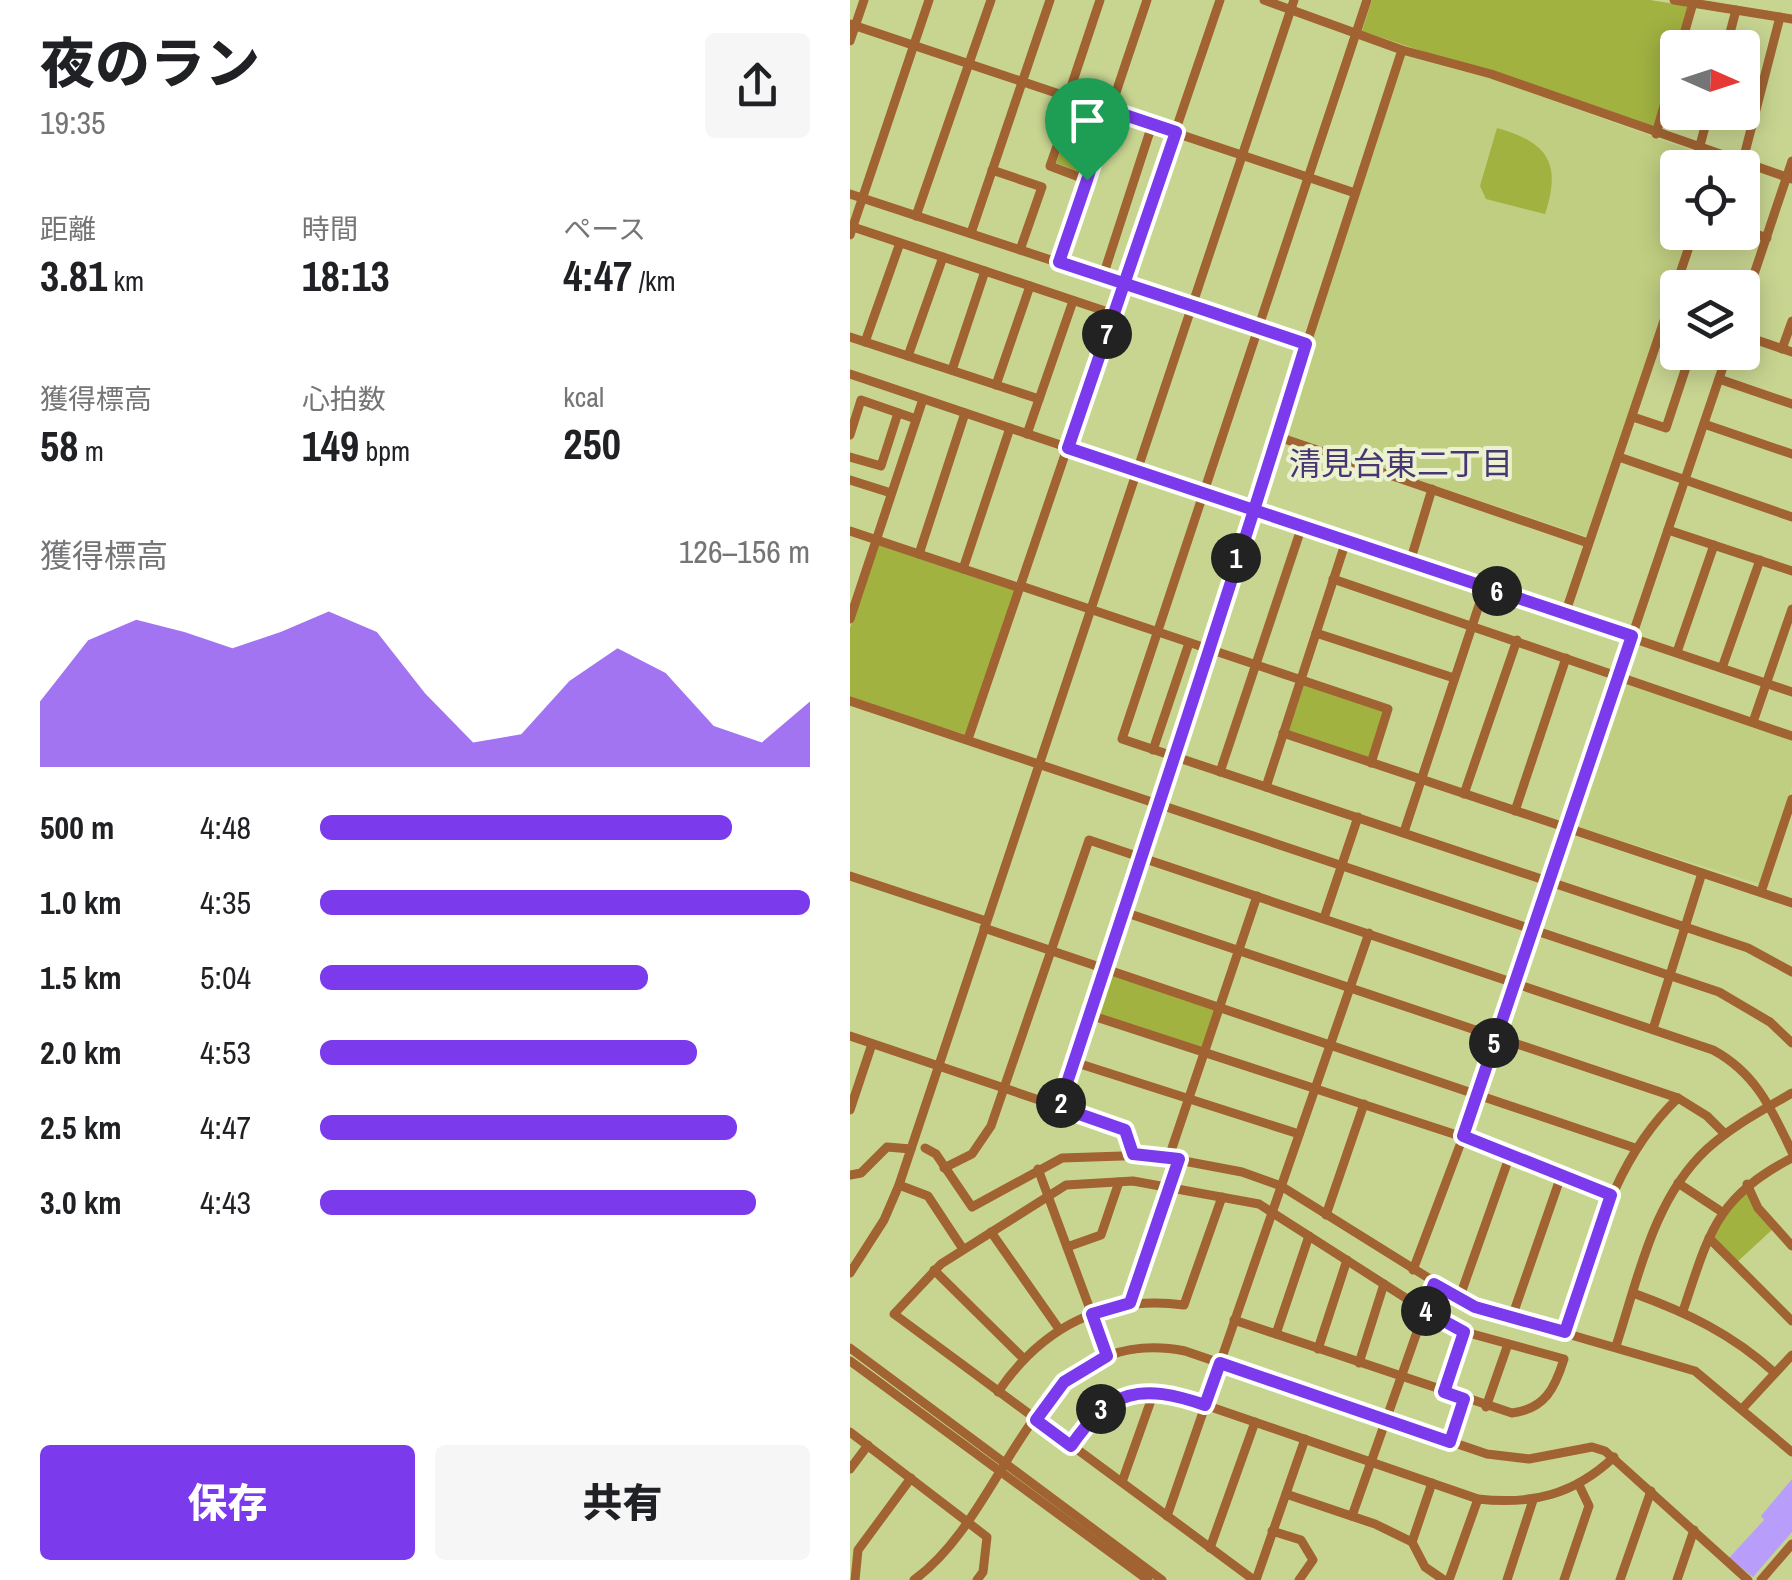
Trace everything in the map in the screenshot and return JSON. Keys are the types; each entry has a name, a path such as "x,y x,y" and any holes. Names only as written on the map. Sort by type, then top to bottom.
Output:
{"street":[{"path":"850,41 864,0"},
{"path":"929,0 851,231 900,243 1114,314"},
{"path":"916,216 991,0"},
{"path":"971,233 1050,0"},
{"path":"1087,180 1050,166 1100,0"},
{"path":"1059,262 1148,0"},
{"path":"968,739 1220,0"},
{"path":"1264,0 1292,4 1402,50 1490,74 1699,149 1704,130"},
{"path":"1367,0 1122,739 1748,948 1792,972"},
{"path":"1674,0 1792,19"},
{"path":"1686,30 1696,2"},
{"path":"850,1273 884,1220 899,1185 1292,4"},
{"path":"1731,30 1736,10"},
{"path":"1746,150 1780,17"},
{"path":"853,24 1356,192"},
{"path":"1059,1107 1402,50"},
{"path":"1656,134 1660,120"},
{"path":"1103,276 1152,124"},
{"path":"1756,270 1790,179 1792,161"},
{"path":"992,170 1042,187 1020,250"},
{"path":"1760,170 1790,179"},
{"path":"850,194 1306,344"},
{"path":"1760,235 1767,238"},
{"path":"865,342 900,243"},
{"path":"908,356 943,257"},
{"path":"952,370 985,271"},
{"path":"996,385 1030,286"},
{"path":"1027,434 1073,301"},
{"path":"1760,341 1787,350 1792,320"},
{"path":"850,337 1039,399"},
{"path":"1565,614 1660,345"},
{"path":"1632,417 1666,428 1685,370"},
{"path":"1412,1270 1463,1136 1722,370"},
{"path":"850,374 1792,692"},
{"path":"1719,379 1792,404"},
{"path":"850,619 923,399"},
{"path":"850,435 862,400 916,420"},
{"path":"850,458 880,466 898,413"},
{"path":"919,554 965,413"},
{"path":"1704,424 1792,454"},
{"path":"962,569 1010,428"},
{"path":"1276,436 1588,543"},
{"path":"1619,457 1792,517"},
{"path":"850,480 891,494"},
{"path":"1410,562 1432,489"},
{"path":"1220,772 1302,526"},
{"path":"1668,530 1792,571"},
{"path":"850,531 1388,708 1371,763"},
{"path":"1266,787 1346,541"},
{"path":"1677,652 1714,545"},
{"path":"1722,668 1760,560"},
{"path":"1333,580 1472,624 1792,736"},
{"path":"1404,832 1484,587"},
{"path":"1753,722 1792,609"},
{"path":"1316,633 1454,678"},
{"path":"1464,794 1517,640"},
{"path":"1153,750 1188,643"},
{"path":"1515,811 1566,658"},
{"path":"850,701 1670,974 1738,1000 1792,1043"},
{"path":"1282,733 1792,902"},
{"path":"1761,892 1792,799"},
{"path":"1324,918 1358,817"},
{"path":"944,1168 980,1146 1004,1089 1088,840 1654,1029 1726,1057 1749,1075 1770,1106 1792,1155 1747,1184 1722,1212 1683,1312"},
{"path":"1654,1029 1702,873"},
{"path":"850,876 1051,950 1478,1091 1635,1148"},
{"path":"1130,1303 1170,1186 1190,1099 1258,896"},
{"path":"1124,912 1678,1098 1707,1116 1725,1134"},
{"path":"1167,1516 1369,933"},
{"path":"1090,1015 1463,1136 1611,1195"},
{"path":"850,1036 1125,1130 1133,1154"},
{"path":"850,1110 872,1044"},
{"path":"1074,1062 1299,1134"},
{"path":"1616,1346 1656,1226 1678,1182 1725,1134 1792,1093"},
{"path":"1565,1332 1611,1195 1635,1148 1678,1098"},
{"path":"1326,1215 1364,1104"},
{"path":"850,1174 861,1173 886,1147 911,1149"},
{"path":"925,1148 936,1154 972,1207 1062,1158 1133,1154 1242,1172 1281,1186 1459,1299 1696,1370 1792,1452"},
{"path":"1459,1299 1510,1155"},
{"path":"1038,1169 1107,1356"},
{"path":"1512,1317 1561,1176"},
{"path":"1067,1247 1102,1235 1119,1182"},
{"path":"1234,1320 1512,1413 1544,1402 1564,1359 1464,1332 1258,1204 1170,1186 1119,1182 1066,1185 934,1270 894,1314 1254,1580 1306,1439"},
{"path":"1678,1182 1722,1212"},
{"path":"1747,1184 1758,1208 1792,1246"},
{"path":"899,1185 928,1196 963,1249"},
{"path":"998,1392 1024,1358 1059,1329 1130,1303 1184,1305 1222,1196"},
{"path":"991,1232 1059,1329"},
{"path":"1276,1334 1309,1236"},
{"path":"1709,1238 1792,1321"},
{"path":"1318,1349 1347,1260"},
{"path":"934,1270 1024,1358"},
{"path":"1360,1363 1384,1284"},
{"path":"1352,1516 1434,1284"},
{"path":"1633,1293 1728,1335 1775,1373"},
{"path":"1444,1392 1464,1332"},
{"path":"1486,1407 1508,1344"},
{"path":"850,1348 1148,1580"},
{"path":"914,1580 932,1564 966,1520 1064,1382 1107,1356 1167,1348 1502,1457 1541,1458 1592,1447 1614,1457 1748,1580"},
{"path":"1742,1408 1792,1355"},
{"path":"850,1361 1162,1580"},
{"path":"1071,1446 1107,1404 1130,1395 1154,1392 1205,1405 1478,1498 1533,1500 1579,1485 1614,1457"},
{"path":"1122,1482 1154,1392"},
{"path":"1450,1442 1464,1399"},
{"path":"1210,1548 1255,1422"},
{"path":"850,1432 987,1537 983,1572 977,1580"},
{"path":"850,1469 868,1445"},
{"path":"855,1580 854,1549 912,1478"},
{"path":"1412,1542 1432,1483"},
{"path":"1564,1580 1589,1506 1579,1485"},
{"path":"1620,1580 1651,1491"},
{"path":"1286,1494 1412,1542 1425,1567 1447,1580 1478,1498"},
{"path":"1506,1580 1533,1500"},
{"path":"1676,1580 1694,1530"},
{"path":"1272,1531 1301,1540 1314,1560 1299,1580"},
{"path":"1761,1580 1792,1544"}],"shaded area":[{"path":"1372,0 1650,0 1688,6 1681,30 1660,30 1660,107 1654,129 1362,31"},
{"path":"1404,56 1490,78 1689,150 1660,150 1660,250 1684,250 1677,270 1660,270 1660,320 1586,536 1282,434"},
{"path":"1078,107 1105,116 1084,174 1056,163"},
{"path":"1497,128 1528,140 1546,157 1552,181 1545,214 1486,199 1480,186"},
{"path":"878,544 1016,590 967,735 850,699 850,628"},
{"path":"1300,681 1388,709 1371,763 1283,733"},
{"path":"1627,683 1792,740 1792,787 1760,884 1578,827"},
{"path":"1106,968 1221,1006 1205,1053 1090,1015"},
{"path":"1747,1184 1774,1228 1736,1263 1709,1238"},
{"path":"1792,1479 1792,1532 1753,1577 1729,1558 1764,1520 1761,1516"}],"district":[{"name":"清見台東二丁目","path":"1401,464"}],"route":[{"path":"1087,180 1059,262 1124,284 1191,305 1306,344 1252,509 1160,804 1059,1107 1125,1130 1133,1154 1179,1159 1130,1303 1092,1314 1107,1356 1064,1382 1036,1420 1071,1446 1096,1413 1118,1398 1168,1393 1205,1405 1220,1363 1450,1442 1464,1399 1444,1392 1464,1332 1424,1310 1434,1284 1475,1307 1565,1332 1611,1195 1463,1136 1632,636 1565,614 1252,509 1068,448 1124,284 1176,132 1110,110 1087,180"}]}
